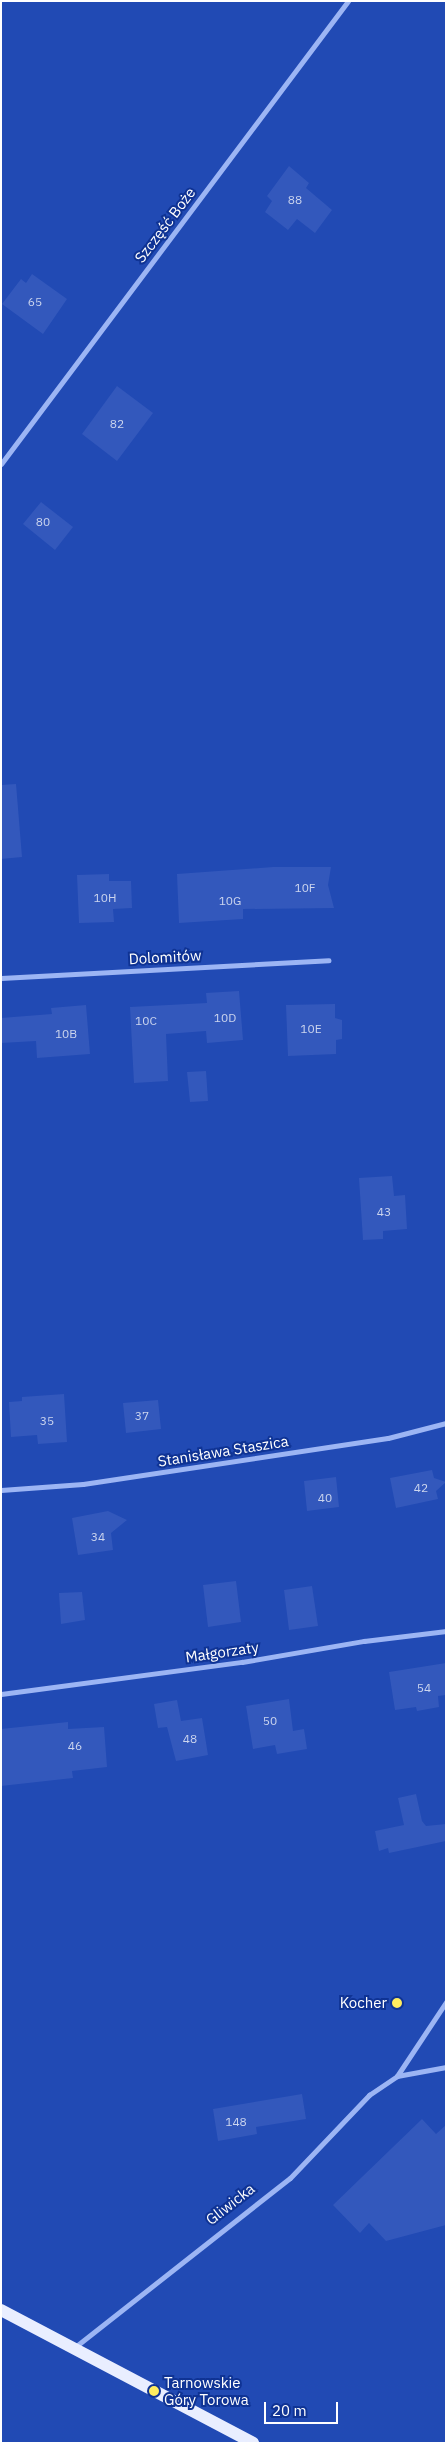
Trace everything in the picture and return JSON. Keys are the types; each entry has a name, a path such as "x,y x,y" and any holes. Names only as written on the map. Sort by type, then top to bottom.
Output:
{"main road":[{"path":"1,2310 254,2443"}],"street":[{"name":"Szczęść Boże","path":"1,464 348,1"},
{"name":"Dolomitów","path":"1,978 329,960"},
{"name":"Stanisława Staszica","path":"1,1490 82,1484 388,1438 446,1423"},
{"name":"Małgorzaty","path":"1,1694 242,1662 446,1630"},
{"name":"Gliwicka","path":"74,2348 290,2178 369,2095 397,2076 446,2002"},
{"name":"Gliwicka","path":"397,2076 446,2067"}],"shaded area":[{"path":"1,1 446,1 446,2443 1,2443"}],"building":[{"path":"289,166 309,183 306,188 332,210 315,233 297,219 288,230 265,212 272,201 267,196"},
{"path":"32,274 67,299 43,334 2,304 21,279 26,283"},
{"path":"117,386 153,413 117,461 82,434"},
{"path":"41,502 73,527 55,550 23,524"},
{"path":"16,784 22,857 1,859 1,785"},
{"path":"273,867 331,867 328,885 334,908 243,909 243,919 179,923 177,874"},
{"path":"109,874 109,881 131,881 132,908 113,909 114,922 79,923 77,875"},
{"path":"239,991 243,1040 207,1043 206,1031 166,1034 168,1081 134,1083 130,1007 207,1003 206,993"},
{"path":"335,1004 335,1018 342,1020 342,1039 336,1040 336,1054 288,1056 286,1005"},
{"path":"86,1005 90,1054 37,1058 36,1041 1,1043 1,1018 52,1014 51,1008"},
{"path":"206,1071 208,1101 190,1102 187,1072"},
{"path":"392,1176 394,1196 405,1195 407,1229 383,1231 383,1239 363,1240 359,1178"},
{"path":"64,1394 67,1442 38,1444 37,1435 11,1437 9,1402 22,1401 22,1397"},
{"path":"158,1400 161,1429 126,1433 123,1403"},
{"path":"432,1470 434,1478 446,1482 436,1491 438,1499 396,1508 390,1478"},
{"path":"336,1477 339,1507 307,1511 304,1481"},
{"path":"108,1511 127,1520 111,1533 113,1550 78,1555 72,1518"},
{"path":"236,1581 241,1622 208,1627 203,1585"},
{"path":"312,1586 318,1626 289,1630 284,1590"},
{"path":"82,1592 85,1620 61,1624 59,1593"},
{"path":"446,1663 446,1695 438,1696 439,1707 417,1711 416,1707 395,1710 389,1672"},
{"path":"289,1699 293,1731 304,1729 307,1749 277,1754 275,1745 253,1749 246,1706"},
{"path":"177,1700 181,1721 202,1718 208,1755 176,1761 167,1727 158,1728 154,1704"},
{"path":"68,1722 68,1729 104,1727 107,1767 72,1771 73,1778 1,1786 1,1729"},
{"path":"416,1794 422,1821 426,1826 446,1824 446,1841 389,1853 388,1848 379,1851 375,1831 404,1825 398,1798"},
{"path":"302,2094 306,2119 256,2127 257,2134 218,2141 213,2109"},
{"path":"422,2119 436,2134 446,2125 446,2225 386,2241 369,2223 360,2233 333,2205"}],"place":[{"name":"Kocher","path":"397,2003"},
{"name":"Tarnowskie Góry Torowa","path":"154,2391"}]}
